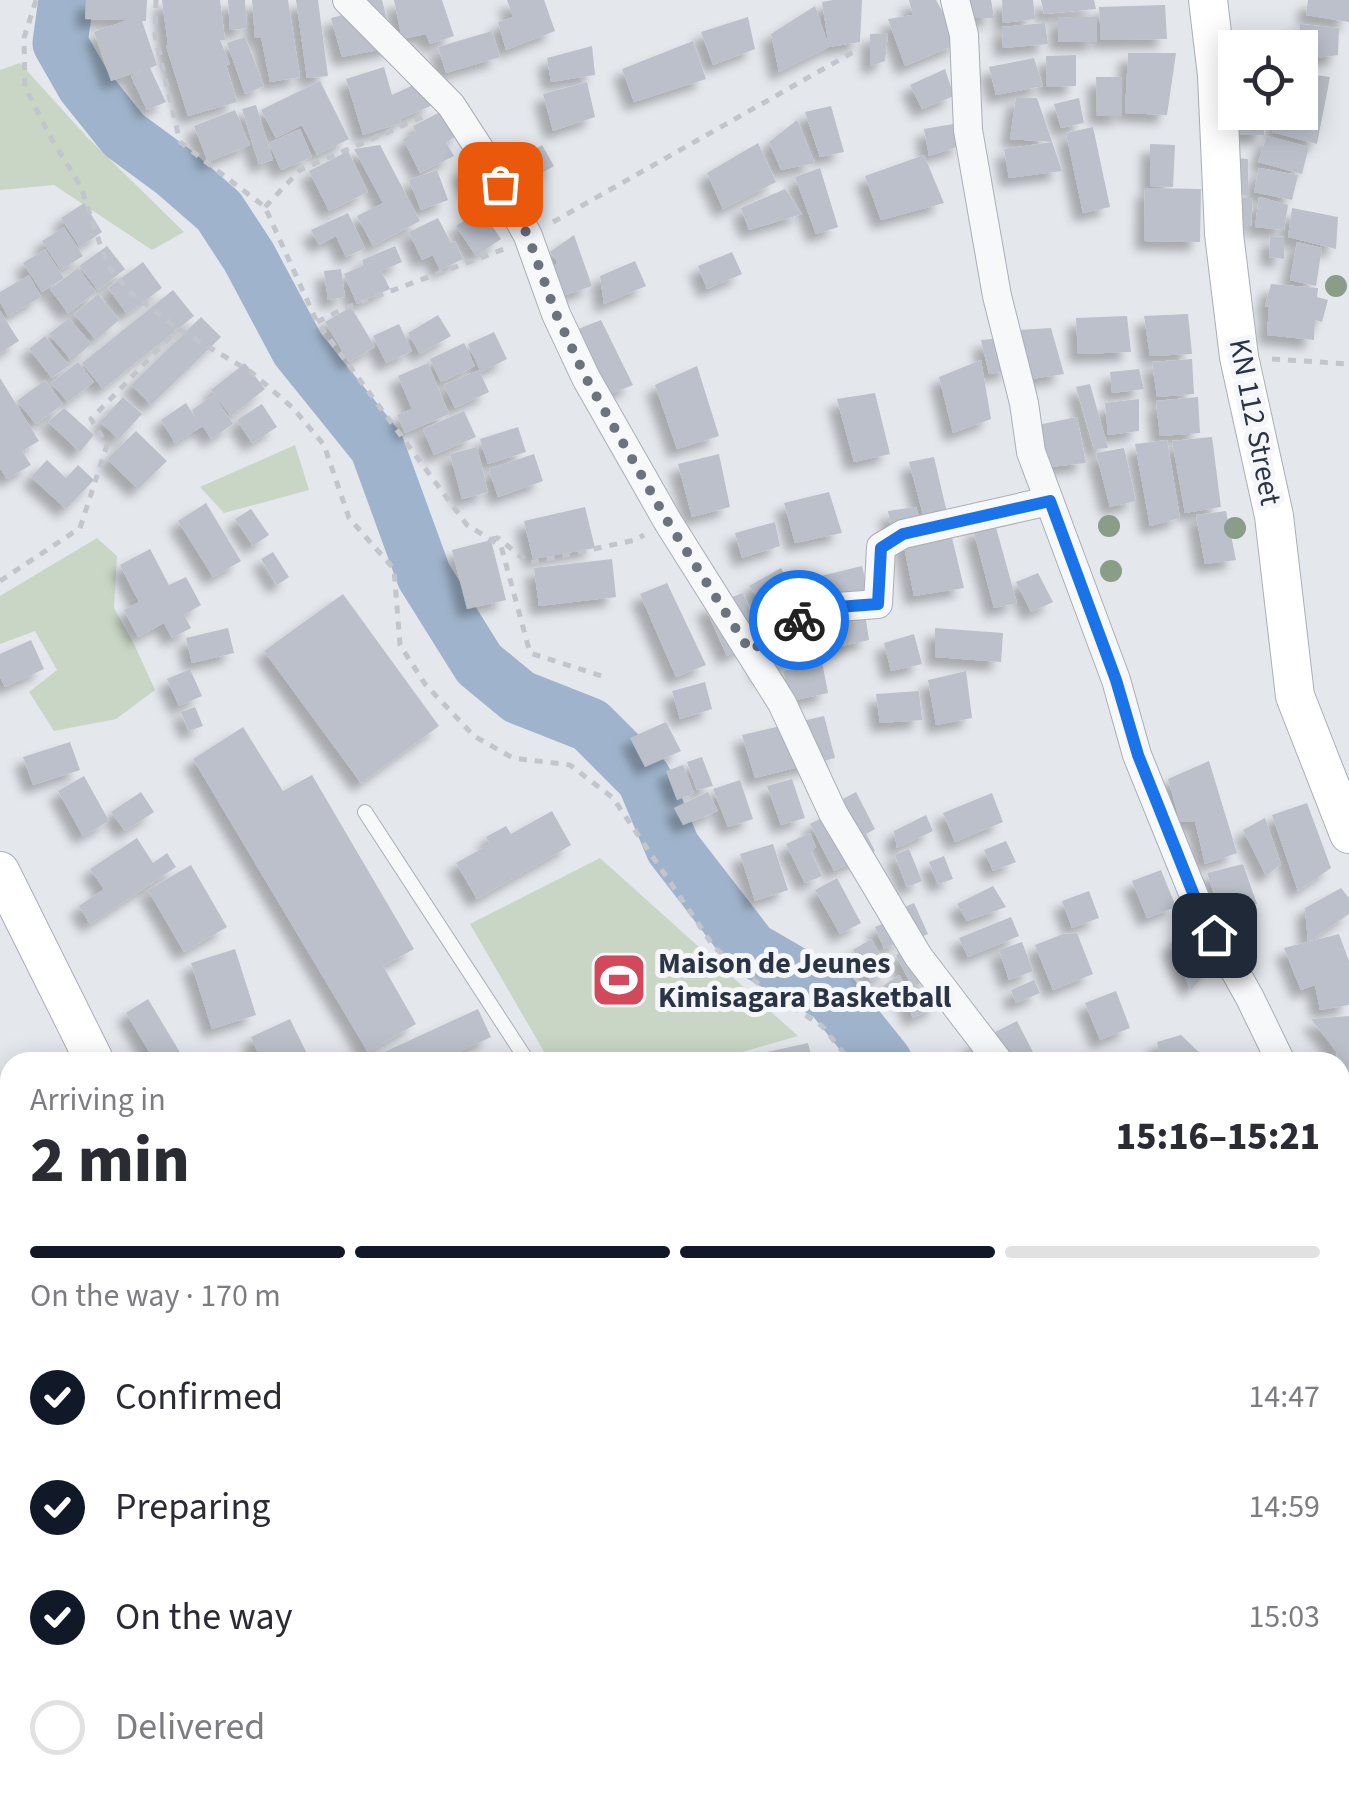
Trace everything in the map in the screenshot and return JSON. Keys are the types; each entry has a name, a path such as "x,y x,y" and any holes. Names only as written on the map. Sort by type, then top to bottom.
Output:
{"street":[{"path":"347,0 451,105 486,158 528,236 556,314 586,378 668,522 782,703 832,813 873,883 918,956 991,1052"},
{"path":"955,0 964,35 968,130 997,296 1024,403 1031,452 1116,680 1138,755 1197,903 1275,1052"},
{"name":"KN 112 Street","path":"1208,0 1217,75 1224,234 1239,357 1274,516 1296,696 1349,834"},
{"path":"750,651 824,608 878,604 881,548 903,534 1050,501"},
{"path":"0,871 89,1052"}],"lane":[{"path":"365,812 521,1052"}],"path":[{"path":"36,0 24,38 25,88 50,138 81,186 107,265 128,290 178,329 251,372 293,408 324,445 349,518 394,569 400,644 425,684 474,736 513,758 570,765 613,798 714,947 764,989 822,1026 844,1052"},
{"path":"156,0 156,34 180,142 265,207 316,322 467,525 501,546 530,653 608,678"},
{"path":"316,322 510,246 854,51"},
{"path":"265,207 300,170 451,105"},
{"path":"0,581 80,528 107,445 91,419 178,329"},
{"path":"1239,357 1349,364"},
{"path":"490,539 498,538 529,563 635,540 668,522"}],"green space":[{"path":"20,63 87,137 184,232 152,250 54,185 0,190 0,70"},
{"path":"295,445 309,490 224,513 200,487"},
{"path":"97,538 117,556 114,608 155,690 116,719 54,731 29,692 57,670 35,631 0,644 0,596"},
{"name":"Maison de Jeunes Kimisagara Basketball","path":"600,858 798,1036 742,1052 544,1052 470,924"}],"building":[{"path":"86,0 147,0 146,21 142,21 157,65 150,68 166,102 147,110 131,76 144,70 111,81 94,32 127,20 85,19"},
{"path":"162,0 220,0 225,40 220,40 230,64 226,65 237,102 188,116 166,46"},
{"path":"228,0 245,0 247,28 230,30"},
{"path":"252,0 288,0 300,77 270,82 261,37 255,38"},
{"path":"296,0 318,0 328,76 307,78"},
{"path":"352,0 382,0 394,47 342,57 331,18 355,12"},
{"path":"394,0 442,0 454,36 430,44 426,34 402,39"},
{"path":"507,0 544,0 555,31 506,50 498,22 513,17"},
{"path":"862,0 860,42 829,47 822,2"},
{"path":"909,0 936,0 960,43 905,66 888,19 913,15"},
{"path":"967,0 991,0 994,18 971,18"},
{"path":"1002,0 1033,0 1035,19 1003,23"},
{"path":"1041,0 1094,0 1096,9 1044,14"},
{"path":"1308,0 1349,0 1349,22 1306,15"},
{"path":"1165,5 1167,39 1101,40 1099,7"},
{"path":"815,6 829,47 779,72 771,34"},
{"path":"748,17 755,49 713,65 701,32"},
{"path":"1058,17 1097,17 1097,42 1058,42"},
{"path":"1045,23 1048,44 1003,48 1002,27"},
{"path":"1300,24 1339,28 1338,55 1318,58 1318,30 1300,30"},
{"path":"492,31 500,57 446,73 438,47"},
{"path":"888,33 885,61 870,66 870,34"},
{"path":"245,37 264,86 245,94 227,43"},
{"path":"693,41 706,79 634,102 622,69"},
{"path":"592,46 595,75 551,82 547,58"},
{"path":"1128,53 1176,53 1167,115 1125,113"},
{"path":"1076,55 1076,86 1047,87 1046,56"},
{"path":"1034,58 1043,86 996,95 989,67"},
{"path":"384,67 392,95 422,81 433,105 400,119 401,123 363,135 346,79"},
{"path":"945,69 954,96 922,109 910,85"},
{"path":"1318,75 1330,77 1317,144 1272,132 1318,130"},
{"path":"1096,77 1122,77 1122,116 1097,116"},
{"path":"320,81 349,139 317,155 302,125 276,138 261,110"},
{"path":"587,82 595,117 553,131 543,94"},
{"path":"1016,97 1037,98 1062,171 1009,178 1004,149 1052,142 1010,139"},
{"path":"1079,98 1084,123 1061,128 1054,104"},
{"path":"256,105 273,160 259,164 242,109"},
{"path":"831,106 844,152 820,157 805,112"},
{"path":"448,108 461,134 446,142 454,156 420,173 403,139 416,133 413,126"},
{"path":"235,110 250,145 208,162 194,126"},
{"path":"797,120 815,163 781,170 769,142"},
{"path":"953,124 963,145 929,156 924,129"},
{"path":"1093,127 1110,207 1083,213 1066,133"},
{"path":"300,129 312,157 281,170 269,143"},
{"path":"1229,130 1264,130 1264,135 1228,134"},
{"path":"1267,136 1309,147 1302,174 1258,162"},
{"path":"758,143 776,182 723,209 707,173"},
{"path":"1150,144 1175,145 1173,187 1150,186"},
{"path":"380,145 420,221 373,246 357,216 383,203 354,149"},
{"path":"542,145 554,166 509,192 498,170"},
{"path":"348,151 368,192 329,211 309,171"},
{"path":"924,155 944,203 881,220 865,176"},
{"path":"1233,158 1248,159 1248,195 1233,194"},
{"path":"477,162 486,183 470,191 460,170"},
{"path":"820,168 838,227 816,234 795,177"},
{"path":"1259,168 1298,175 1292,200 1254,192"},
{"path":"437,170 448,200 421,210 409,180"},
{"path":"1145,188 1201,189 1200,242 1144,241"},
{"path":"785,189 802,214 749,230 741,208"},
{"path":"1259,197 1288,205 1284,230 1255,227"},
{"path":"1232,198 1253,198 1251,226 1231,225"},
{"path":"84,203 102,232 80,247 61,218"},
{"path":"1292,208 1338,217 1336,249 1288,237"},
{"path":"481,210 501,239 476,256 456,226"},
{"path":"348,213 365,248 346,257 336,236 319,245 311,230"},
{"path":"438,218 463,259 440,270 433,255 422,260 409,232"},
{"path":"64,227 83,256 61,270 42,241"},
{"path":"574,235 592,286 557,298 551,264 556,264 556,260 550,252"},
{"path":"1270,236 1284,237 1284,259 1269,257"},
{"path":"1297,242 1322,248 1316,286 1290,280"},
{"path":"107,246 125,269 98,290 79,266"},
{"path":"395,246 402,262 381,271 390,289 357,304 344,274 364,265 362,260"},
{"path":"45,249 64,278 42,292 23,263"},
{"path":"732,252 742,274 707,289 698,266"},
{"path":"635,261 646,286 604,304 600,276"},
{"path":"143,262 162,288 127,314 108,288"},
{"path":"78,268 96,292 68,313 50,289"},
{"path":"341,269 345,297 328,300 324,271"},
{"path":"29,275 41,297 8,316 0,302 0,292"},
{"path":"1271,284 1318,288 1317,297 1328,300 1322,322 1315,320 1314,340 1267,335 1269,307 1265,306"},
{"path":"173,290 194,316 103,389 82,363"},
{"path":"98,294 119,320 96,340 74,314"},
{"path":"351,307 375,347 349,362 325,322"},
{"path":"0,311 19,341 0,353"},
{"path":"1188,314 1192,354 1150,356 1144,316"},
{"path":"438,315 451,336 420,354 408,333"},
{"path":"1127,316 1131,352 1078,354 1076,318"},
{"path":"201,317 221,337 151,405 131,385"},
{"path":"69,318 91,344 72,361 49,334"},
{"path":"601,320 633,385 605,396 573,331"},
{"path":"399,324 412,351 386,363 373,336"},
{"path":"1051,328 1064,374 1031,379 1019,330"},
{"path":"494,332 507,359 481,372 468,344"},
{"path":"45,336 69,365 52,378 29,349"},
{"path":"1003,338 1011,370 989,374 981,340"},
{"path":"464,343 475,366 441,382 430,359"},
{"path":"1192,359 1194,394 1157,397 1152,362"},
{"path":"981,360 991,419 953,433 939,377"},
{"path":"78,362 94,382 68,402 51,383"},
{"path":"245,363 265,389 231,416 211,390"},
{"path":"428,363 449,414 405,433 397,415 412,409 398,376"},
{"path":"697,366 719,436 677,449 655,385"},
{"path":"1139,369 1144,389 1112,393 1110,372"},
{"path":"479,370 489,392 455,408 444,385"},
{"path":"0,378 39,441 22,451 31,465 7,479 0,468"},
{"path":"45,380 63,404 36,424 17,401"},
{"path":"1090,384 1108,448 1094,449 1076,387"},
{"path":"875,393 890,454 854,462 837,399"},
{"path":"214,395 233,424 211,439 203,426 175,443 161,420 186,403 198,422 192,410"},
{"path":"123,397 142,414 119,439 100,422"},
{"path":"1198,397 1200,433 1160,436 1156,401"},
{"path":"1139,399 1139,431 1108,435 1105,403"},
{"path":"262,404 277,427 252,443 237,420"},
{"path":"64,408 94,435 80,452 48,422"},
{"path":"464,411 476,437 434,455 423,429"},
{"path":"1077,417 1086,463 1041,468 1033,426"},
{"path":"518,427 526,452 488,464 480,439"},
{"path":"136,431 167,461 138,489 107,459"},
{"path":"1212,437 1221,507 1185,513 1172,441"},
{"path":"1167,440 1180,518 1150,526 1135,444"},
{"path":"477,447 488,492 462,499 450,454"},
{"path":"1124,448 1136,501 1110,507 1096,453"},
{"path":"534,454 543,481 498,497 489,469"},
{"path":"719,454 730,507 692,517 678,464"},
{"path":"934,457 948,517 925,522 909,462"},
{"path":"47,460 66,478 78,465 94,480 66,509 31,477"},
{"path":"829,492 842,533 795,543 784,503"},
{"path":"206,503 241,561 213,577 178,521"},
{"path":"585,507 595,548 533,559 524,521"},
{"path":"916,507 922,527 892,533 888,511"},
{"path":"251,509 269,535 253,546 235,519"},
{"path":"1226,511 1236,560 1205,564 1196,515"},
{"path":"775,522 780,546 742,558 735,533"},
{"path":"995,524 1017,603 994,608 973,529"},
{"path":"950,529 964,588 914,596 902,536"},
{"path":"491,540 506,600 467,609 452,550"},
{"path":"150,549 169,585 186,577 201,605 184,615 191,628 172,638 164,623 138,637 124,610 139,602 120,565"},
{"path":"273,552 289,577 277,585 261,559"},
{"path":"612,559 616,597 539,606 534,568"},
{"path":"862,566 868,591 824,602 821,576"},
{"path":"781,568 794,592 765,608 749,586"},
{"path":"1038,573 1053,602 1031,612 1016,582"},
{"path":"667,583 706,665 676,677 640,594"},
{"path":"743,593 762,638 727,656 705,607"},
{"path":"343,594 439,726 361,783 264,651"},
{"path":"865,614 869,640 833,648 827,620"},
{"path":"228,628 234,653 192,663 186,638"},
{"path":"935,628 1003,633 1001,662 935,657"},
{"path":"796,633 807,650 764,677 756,660"},
{"path":"914,634 922,664 891,671 884,643"},
{"path":"31,640 44,669 5,687 0,677 0,654"},
{"path":"822,662 828,693 791,701 783,671"},
{"path":"190,669 202,696 179,706 167,679"},
{"path":"966,671 972,718 936,725 928,680"},
{"path":"705,682 712,709 680,719 672,691"},
{"path":"919,691 922,720 880,723 876,694"},
{"path":"195,707 203,726 189,731 181,712"},
{"path":"824,716 835,758 755,778 742,735"},
{"path":"666,722 681,751 645,767 630,738"},
{"path":"243,727 283,791 312,775 414,949 383,966 416,1024 368,1052 193,759"},
{"path":"70,742 80,770 33,785 23,757"},
{"path":"702,757 713,786 697,790 687,762"},
{"path":"1209,761 1237,853 1205,864 1195,821 1180,822 1168,779"},
{"path":"683,765 694,793 677,800 666,771"},
{"path":"84,776 109,821 83,836 58,791"},
{"path":"792,779 805,818 781,825 767,786"},
{"path":"740,780 753,819 728,827 713,789"},
{"path":"141,792 154,812 125,831 111,812"},
{"path":"708,792 718,811 683,825 674,808"},
{"path":"856,792 875,829 866,834 875,851 834,871 810,824 846,806 843,799"},
{"path":"992,793 1003,822 955,842 943,813"},
{"path":"1307,803 1331,868 1298,891 1272,815"},
{"path":"552,811 571,845 477,899 456,863 490,844 486,837 506,826 511,834"},
{"path":"926,815 933,831 897,848 894,831"},
{"path":"1265,818 1281,864 1266,876 1243,830"},
{"path":"810,833 816,847 811,852 822,876 805,883 786,844"},
{"path":"137,838 153,863 167,853 176,867 90,924 79,906 104,889 90,869"},
{"path":"1006,841 1016,862 993,871 984,850"},
{"path":"773,844 788,890 755,901 740,854"},
{"path":"909,849 922,881 907,887 895,855"},
{"path":"944,856 953,879 938,884 929,862"},
{"path":"1243,864 1257,904 1220,912 1207,873"},
{"path":"191,865 227,927 184,952 148,890"},
{"path":"1161,870 1176,907 1147,918 1132,881"},
{"path":"837,878 861,923 840,934 815,890"},
{"path":"993,886 1006,907 967,921 957,904"},
{"path":"1341,888 1349,898 1349,914 1308,942 1305,908"},
{"path":"1089,891 1099,918 1072,928 1062,901"},
{"path":"914,903 928,934 911,941 898,910"},
{"path":"1011,917 1019,936 968,957 959,938"},
{"path":"894,919 903,940 884,949 875,927"},
{"path":"1196,924 1210,968 1191,990 1170,944"},
{"path":"1077,933 1093,974 1053,990 1035,945"},
{"path":"1339,934 1349,961 1349,1005 1320,1010 1315,985 1301,990 1284,948"},
{"path":"871,939 889,970 871,981 853,950"},
{"path":"1022,942 1033,971 1009,980 999,950"},
{"path":"913,946 930,978 912,987 896,955"},
{"path":"235,949 256,1015 212,1029 191,963"},
{"path":"899,975 907,988 890,998 883,986"},
{"path":"1034,980 1040,993 1016,1003 1011,990"},
{"path":"930,987 938,1006 913,1018 905,998"},
{"path":"1116,991 1130,1028 1100,1040 1085,1003"},
{"path":"148,999 180,1052 149,1052 126,1013"},
{"path":"478,1009 491,1037 459,1052 384,1052"},
{"path":"1349,1016 1349,1052 1336,1052 1311,1019"},
{"path":"290,1019 306,1052 258,1052 251,1037"},
{"path":"1017,1021 1033,1052 974,1052 970,1045"},
{"path":"1181,1035 1199,1052 1159,1052 1157,1042"},
{"path":"808,1043 810,1052 768,1052"}],"waterway":[{"path":"66,0 60,43 84,85 124,135 219,211 249,257 298,349 377,447 424,576 479,664 519,697 590,725 644,779 673,848 751,949 832,996 877,1052"}],"way so far":[{"path":"500,184 528,236 556,314 586,378 668,522 750,651 799,620"}],"place":[{"name":"Maison de Jeunes Kimisagara Basketball","path":"619,980"}],"route":[{"path":"799,620 824,608 878,604 881,548 903,534 1050,501 1116,680 1138,755 1197,903 1214,935"}]}
